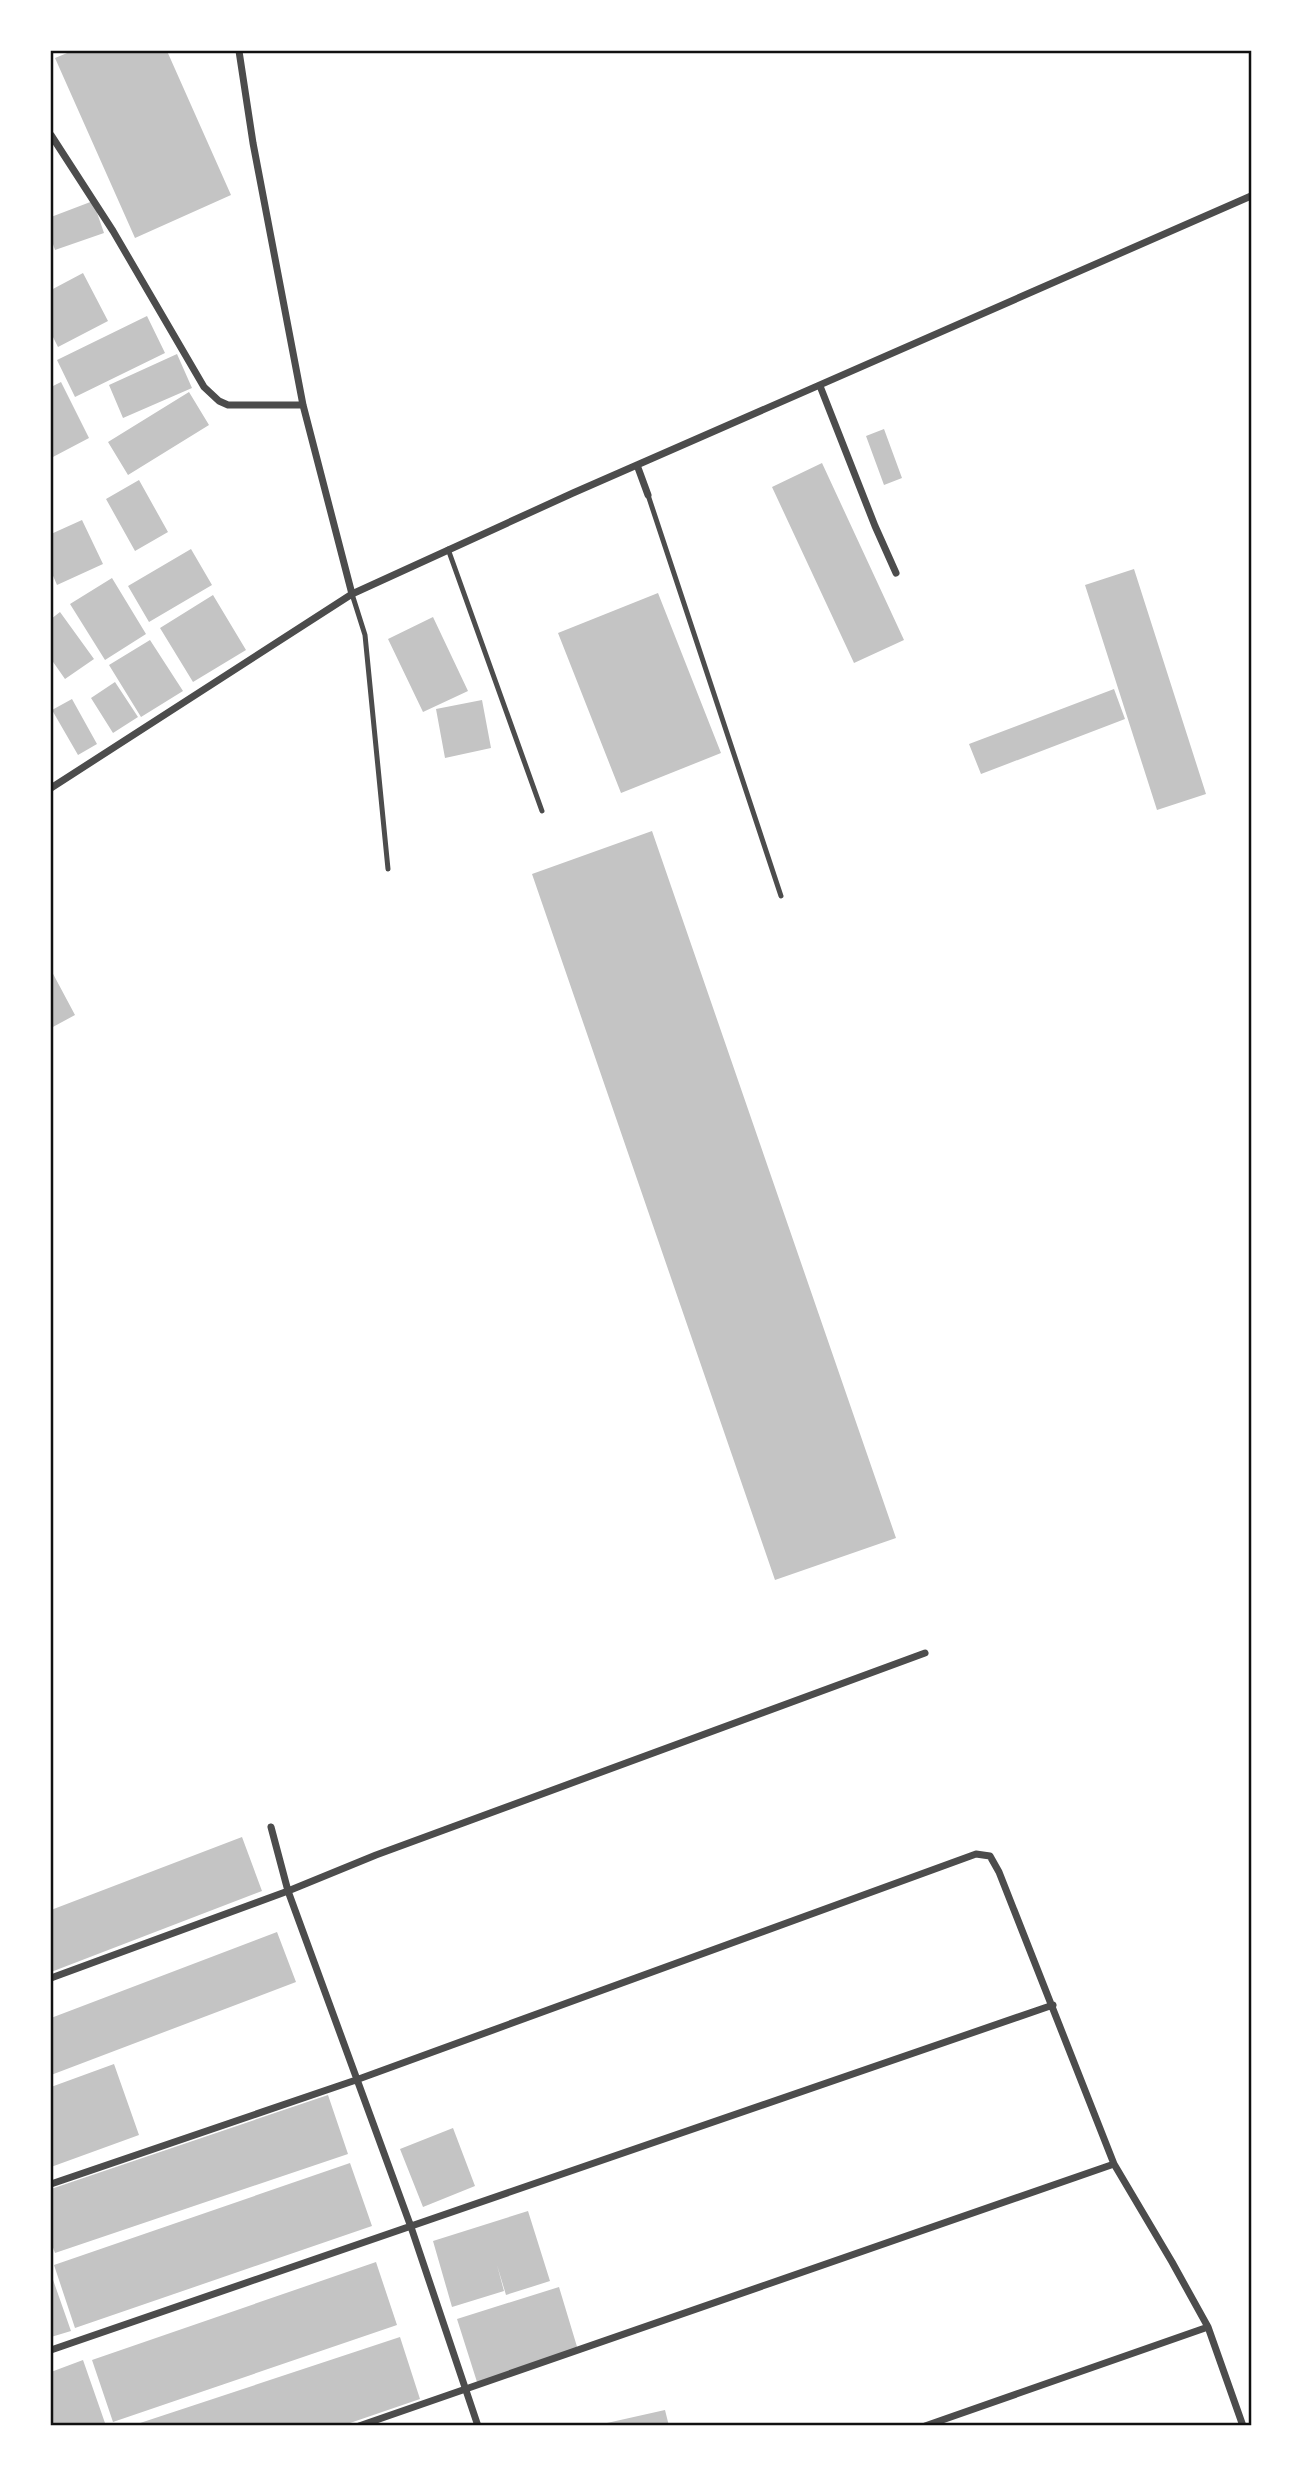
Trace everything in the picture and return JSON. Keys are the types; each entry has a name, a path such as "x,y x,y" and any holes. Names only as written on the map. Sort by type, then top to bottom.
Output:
{"street":[{"path":"239,51 253,142 303,405 352,594"},
{"path":"51,135 113,231 204,387 219,401 228,405 303,405"},
{"path":"51,788 352,594 637,465 1251,196"},
{"path":"820,386 896,573"},
{"path":"637,465 648,495"},
{"path":"51,1978 925,1653"},
{"path":"271,1827 288,1891 411,2227 478,2426"},
{"path":"51,2184 356,2080 976,1854 990,1856 1053,2005 1114,2164 1208,2327 1243,2426"},
{"path":"51,2350 1053,2005"},
{"path":"359,2426 1114,2164"},
{"path":"925,2426 1208,2327"}],"lane":[{"path":"648,495 781,896"},
{"path":"448,549 542,811"},
{"path":"352,594 365,635 388,869"}],"building":[{"path":"72,51 167,51 231,195 135,238 55,58"},
{"path":"93,201 104,233 55,250 51,238 51,217"},
{"path":"83,273 108,321 58,347 51,333 51,290"},
{"path":"147,316 165,353 75,397 57,360"},
{"path":"177,354 192,388 123,418 109,385"},
{"path":"61,382 89,438 51,458 51,387"},
{"path":"189,392 209,425 128,475 108,442"},
{"path":"884,429 902,478 884,485 866,436"},
{"path":"822,463 904,640 854,663 772,487"},
{"path":"139,480 168,532 135,551 106,499"},
{"path":"82,520 103,564 57,585 51,571 51,534"},
{"path":"191,549 212,585 149,622 128,586"},
{"path":"1134,569 1206,794 1157,810 1085,585"},
{"path":"112,578 146,634 105,660 70,604"},
{"path":"658,593 721,753 621,793 558,633"},
{"path":"213,595 246,650 193,682 160,628"},
{"path":"60,612 94,659 65,679 51,659 51,619"},
{"path":"433,617 468,691 423,712 388,639"},
{"path":"150,640 183,691 141,717 109,665"},
{"path":"115,682 138,717 113,733 91,698"},
{"path":"1114,689 1125,719 981,774 969,744"},
{"path":"72,699 97,744 78,755 52,710"},
{"path":"482,700 491,748 445,758 436,709"},
{"path":"652,831 896,1538 775,1580 532,874"},
{"path":"51,970 75,1015 51,1028"},
{"path":"242,1837 262,1891 51,1972 51,1910"},
{"path":"277,1932 296,1982 51,2075 51,2018"},
{"path":"114,2064 139,2135 51,2167 51,2087"},
{"path":"328,2095 348,2154 55,2253 51,2242 51,2189"},
{"path":"453,2128 475,2186 423,2207 400,2149"},
{"path":"350,2163 372,2226 75,2328 54,2265"},
{"path":"528,2211 550,2281 506,2295 497,2265 504,2291 452,2307 433,2241"},
{"path":"376,2262 397,2325 113,2422 92,2360"},
{"path":"51,2274 71,2331 51,2337"},
{"path":"559,2287 578,2350 477,2382 457,2319"},
{"path":"400,2337 420,2399 341,2426 131,2426"},
{"path":"83,2360 105,2423 95,2426 51,2426 51,2372"},
{"path":"665,2410 669,2426 598,2426 598,2425"}]}
